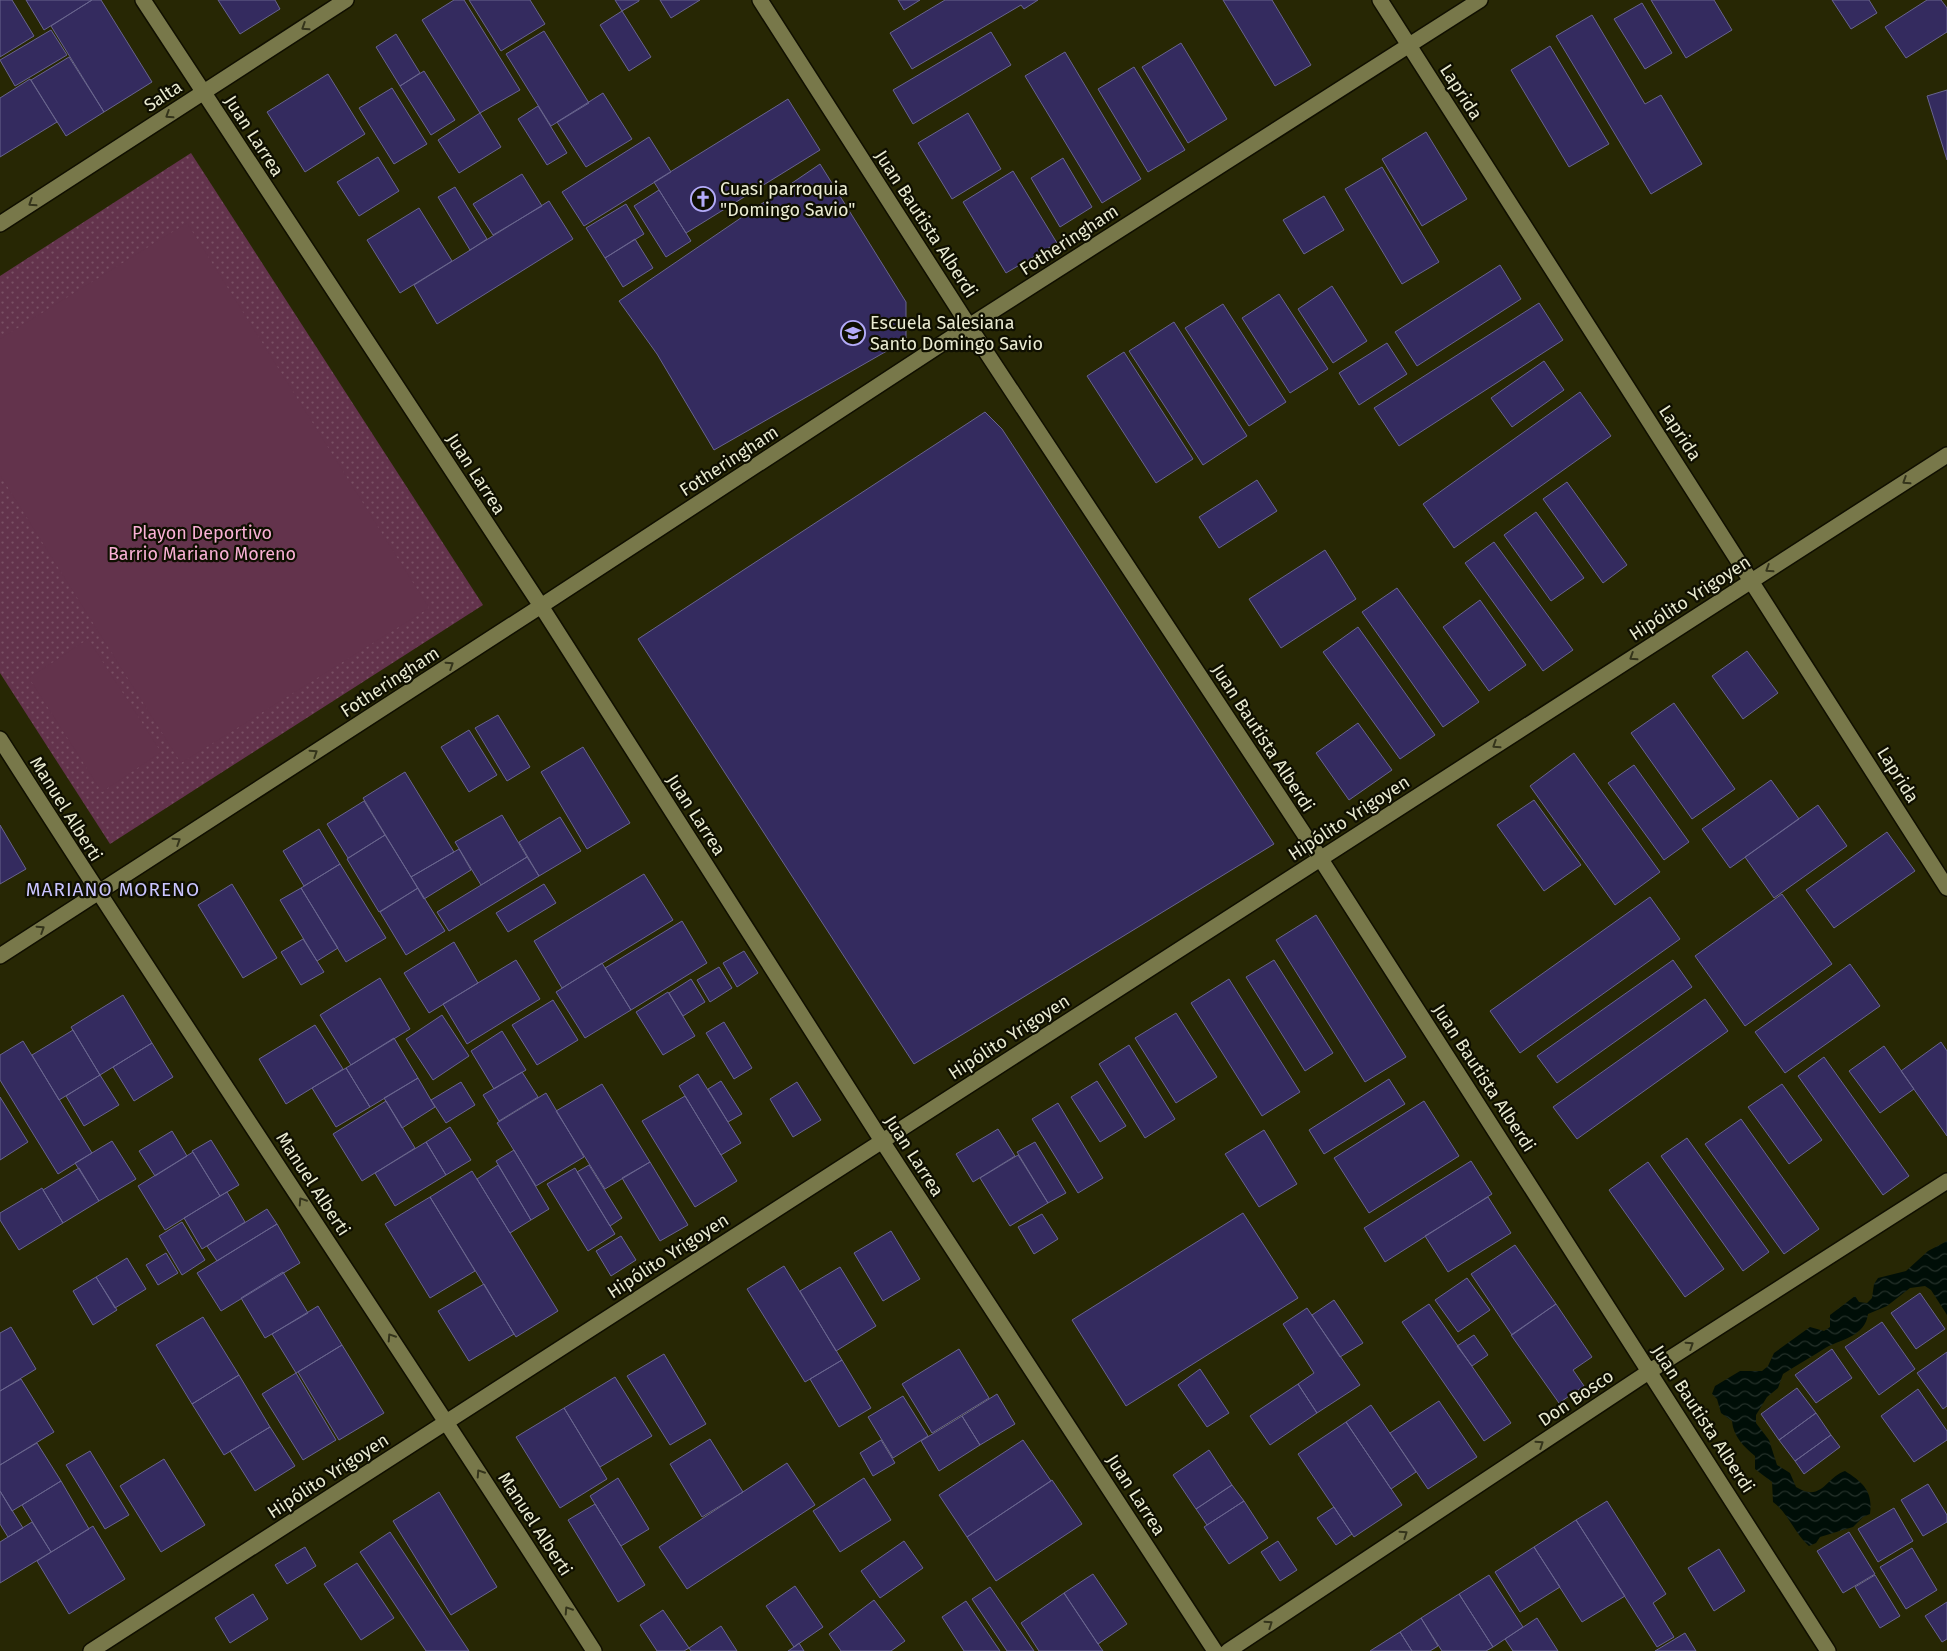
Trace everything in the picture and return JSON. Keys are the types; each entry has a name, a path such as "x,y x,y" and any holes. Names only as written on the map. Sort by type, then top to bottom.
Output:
{"street":[{"name":"Juan Larrea","path":"143,0 541,606 882,1141 1215,1651"},
{"name":"Salta","path":"0,224 346,0"},
{"name":"Juan Bautista Alberdi","path":"760,0 969,326 1320,858 1828,1651"},
{"name":"Laprida","path":"1380,0 1947,888"},
{"name":"Fotheringham","path":"0,956 969,326 1480,0"},
{"name":"Hipólito Yrigoyen","path":"91,1651 1947,455"},
{"name":"Manuel Alberti","path":"0,739 97,892 447,1421 594,1651"},
{"name":"Don Bosco","path":"1228,1651 1650,1371 1947,1181"}],"green space":[{"name":"Playon Deportivo Barrio Mariano Moreno","path":"191,153 483,605 110,844 0,673 0,276"},
{"name":"Playon Deportivo Barrio Mariano Moreno","path":"187,223 429,608 181,763 0,475 0,339"},
{"path":"88,639 161,752 102,792 29,678"}],"water":[{"path":"1947,1241 1947,1315 1931,1290 1925,1286 1910,1288 1887,1306 1868,1314 1863,1327 1858,1332 1827,1347 1783,1374 1778,1388 1767,1397 1756,1415 1756,1423 1769,1440 1777,1465 1790,1473 1796,1487 1805,1491 1818,1491 1833,1478 1845,1471 1866,1489 1871,1506 1870,1514 1863,1517 1853,1527 1820,1537 1816,1543 1809,1546 1773,1502 1772,1482 1755,1469 1755,1456 1743,1445 1734,1432 1732,1421 1721,1413 1717,1399 1712,1394 1715,1386 1740,1371 1762,1371 1768,1366 1774,1353 1810,1327 1824,1331 1830,1327 1830,1315 1855,1296 1859,1302 1867,1303 1872,1298 1874,1284 1878,1278 1906,1271 1928,1251"}],"building":[{"path":"0,0 12,0 34,36 0,57"},
{"path":"26,0 92,0 44,30"},
{"path":"92,0 101,0 152,82 104,112 51,26"},
{"path":"218,0 275,0 280,9 240,34"},
{"path":"454,0 464,0 520,90 480,113 422,20"},
{"path":"469,0 530,0 545,24 501,51"},
{"path":"615,0 639,0 639,1 622,11"},
{"path":"660,0 700,0 671,18"},
{"path":"898,0 920,0 904,10"},
{"path":"945,0 1038,0 1024,9 1021,5 912,69 890,33"},
{"path":"1223,0 1272,0 1311,65 1275,86"},
{"path":"1651,0 1714,0 1732,30 1686,58"},
{"path":"1832,0 1869,0 1877,13 1851,29"},
{"path":"1927,0 1941,0 1947,8 1947,32 1906,58 1885,27"},
{"path":"1642,3 1672,53 1645,69 1614,19"},
{"path":"622,11 651,57 629,71 600,25"},
{"path":"1592,15 1645,104 1661,95 1702,164 1651,194 1556,36"},
{"path":"51,30 67,55 15,86 0,60"},
{"path":"544,31 589,103 551,126 506,54"},
{"path":"991,32 1011,65 913,124 893,90"},
{"path":"396,34 420,73 400,86 376,47"},
{"path":"1181,43 1227,119 1188,143 1142,67"},
{"path":"1550,46 1609,144 1569,167 1511,70"},
{"path":"1065,52 1141,179 1102,203 1025,76"},
{"path":"69,57 104,112 66,136 31,80"},
{"path":"1134,67 1185,150 1148,172 1098,89"},
{"path":"424,71 455,120 431,135 400,86"},
{"path":"328,74 365,134 305,172 267,112"},
{"path":"30,79 57,122 0,157 0,98"},
{"path":"392,88 427,144 394,164 359,108"},
{"path":"1947,90 1947,160 1927,96"},
{"path":"603,93 632,139 586,167 557,122"},
{"path":"788,99 820,150 686,233 654,182"},
{"path":"538,106 567,153 547,165 518,119"},
{"path":"480,113 501,147 459,173 438,140"},
{"path":"968,113 1001,169 952,199 918,143"},
{"path":"1426,132 1467,199 1422,226 1382,159"},
{"path":"649,137 671,172 584,226 562,192"},
{"path":"378,157 399,191 359,216 337,182"},
{"path":"1063,158 1092,207 1060,227 1031,178"},
{"path":"820,164 906,302 906,340 714,450 657,354 619,301"},
{"path":"1382,167 1439,262 1402,284 1345,189"},
{"path":"1013,171 1057,243 1006,273 963,202"},
{"path":"522,174 542,206 493,235 473,204"},
{"path":"455,187 487,239 470,250 438,197"},
{"path":"659,190 691,241 666,257 634,206"},
{"path":"1324,196 1344,230 1304,254 1283,220"},
{"path":"549,201 573,239 437,324 414,285"},
{"path":"626,204 644,234 605,258 586,228"},
{"path":"419,208 452,261 400,293 367,240"},
{"path":"635,239 653,268 623,287 605,258"},
{"path":"1500,265 1521,299 1417,366 1395,332"},
{"path":"1332,286 1367,341 1333,363 1298,309"},
{"path":"1279,294 1328,369 1290,393 1242,318"},
{"path":"1539,303 1563,340 1399,446 1374,408"},
{"path":"1223,304 1286,402 1249,426 1185,328"},
{"path":"1174,322 1247,436 1203,465 1129,351"},
{"path":"1387,343 1407,374 1359,405 1339,373"},
{"path":"1124,352 1193,459 1156,483 1087,376"},
{"path":"1544,361 1564,390 1512,427 1491,398"},
{"path":"1580,392 1611,436 1454,548 1423,504"},
{"path":"985,412 1002,429 1274,844 914,1064 638,639"},
{"path":"1257,480 1277,511 1219,548 1199,517"},
{"path":"1567,482 1627,565 1603,583 1543,499"},
{"path":"1536,512 1584,578 1551,601 1504,535"},
{"path":"1494,542 1573,650 1543,671 1465,563"},
{"path":"1325,550 1356,599 1281,648 1249,599"},
{"path":"1397,588 1479,702 1443,727 1362,612"},
{"path":"1480,600 1526,665 1489,691 1443,627"},
{"path":"1358,627 1435,735 1400,759 1323,652"},
{"path":"1747,651 1778,693 1743,719 1712,676"},
{"path":"1674,703 1735,789 1692,819 1631,733"},
{"path":"498,715 530,767 507,781 475,728"},
{"path":"1358,723 1392,770 1349,800 1316,753"},
{"path":"469,730 497,775 469,792 441,747"},
{"path":"583,747 630,823 587,849 541,772"},
{"path":"1574,753 1660,872 1615,905 1530,786"},
{"path":"1634,765 1689,842 1664,860 1608,783"},
{"path":"405,772 454,852 411,877 363,798"},
{"path":"1771,780 1799,819 1730,868 1702,829"},
{"path":"1534,800 1581,865 1544,891 1497,825"},
{"path":"364,801 385,835 348,858 327,824"},
{"path":"1818,805 1847,846 1774,898 1745,857"},
{"path":"502,815 527,857 481,885 455,842"},
{"path":"560,817 581,851 539,876 519,842"},
{"path":"0,825 26,869 0,884"},
{"path":"319,829 340,864 304,886 283,851"},
{"path":"1887,832 1915,871 1834,928 1806,890"},
{"path":"385,835 418,888 379,912 347,859"},
{"path":"459,849 471,870 424,899 411,877"},
{"path":"527,857 539,876 449,931 437,912"},
{"path":"340,864 386,938 346,962 301,888"},
{"path":"644,874 673,920 562,988 534,941"},
{"path":"232,884 277,958 243,978 198,905"},
{"path":"544,884 556,903 508,932 496,913"},
{"path":"301,888 338,948 317,961 280,900"},
{"path":"418,888 445,931 406,955 380,912"},
{"path":"1782,894 1832,964 1745,1026 1695,956"},
{"path":"1650,897 1680,939 1520,1053 1490,1011"},
{"path":"1316,915 1406,1057 1365,1082 1276,940"},
{"path":"682,921 707,963 631,1010 605,968"},
{"path":"303,939 324,972 301,985 281,952"},
{"path":"454,942 478,983 429,1013 404,973"},
{"path":"744,951 758,973 737,987 723,963"},
{"path":"516,960 540,999 467,1044 443,1004"},
{"path":"1274,960 1333,1053 1305,1071 1246,977"},
{"path":"1673,960 1692,987 1557,1083 1537,1056"},
{"path":"602,963 631,1010 585,1038 556,992"},
{"path":"1850,964 1880,1006 1785,1073 1755,1032"},
{"path":"719,967 732,988 710,1002 697,980"},
{"path":"380,978 410,1029 351,1065 320,1015"},
{"path":"691,979 705,1002 683,1016 669,993"},
{"path":"1229,979 1300,1092 1262,1116 1191,1003"},
{"path":"668,992 695,1036 663,1055 636,1012"},
{"path":"123,995 152,1043 100,1075 71,1027"},
{"path":"1705,999 1728,1031 1577,1139 1553,1107"},
{"path":"553,1000 578,1040 537,1065 512,1025"},
{"path":"1176,1013 1217,1077 1176,1103 1135,1038"},
{"path":"442,1015 469,1056 433,1080 406,1039"},
{"path":"724,1022 752,1068 734,1079 706,1033"},
{"path":"315,1025 343,1069 286,1104 259,1059"},
{"path":"73,1030 100,1075 59,1100 32,1055"},
{"path":"502,1031 526,1070 494,1089 471,1051"},
{"path":"394,1038 418,1078 370,1107 346,1068"},
{"path":"23,1041 92,1153 58,1174 0,1080 0,1055"},
{"path":"1941,1042 1947,1051 1947,1136 1901,1071"},
{"path":"152,1043 173,1077 134,1101 113,1067"},
{"path":"1129,1045 1175,1119 1145,1138 1099,1064"},
{"path":"1884,1046 1914,1089 1880,1113 1849,1071"},
{"path":"1824,1057 1909,1176 1883,1195 1798,1076"},
{"path":"346,1068 370,1107 336,1127 312,1088"},
{"path":"522,1072 538,1097 499,1121 483,1095"},
{"path":"698,1074 741,1143 721,1155 679,1086"},
{"path":"100,1075 119,1105 84,1126 66,1096"},
{"path":"418,1078 435,1107 402,1128 384,1098"},
{"path":"1389,1079 1405,1104 1324,1154 1309,1130"},
{"path":"721,1081 742,1114 728,1122 708,1089"},
{"path":"1097,1081 1126,1126 1100,1142 1071,1097"},
{"path":"461,1082 475,1105 446,1123 431,1100"},
{"path":"797,1082 821,1120 793,1137 770,1099"},
{"path":"602,1084 650,1162 605,1189 556,1111"},
{"path":"1782,1084 1822,1140 1789,1164 1748,1107"},
{"path":"546,1093 584,1157 536,1186 497,1123"},
{"path":"685,1096 737,1181 695,1207 642,1121"},
{"path":"0,1097 28,1142 0,1160"},
{"path":"386,1101 415,1148 362,1181 333,1134"},
{"path":"1424,1101 1459,1156 1369,1213 1334,1158"},
{"path":"1058,1103 1103,1178 1078,1193 1032,1119"},
{"path":"1741,1119 1819,1229 1784,1254 1705,1144"},
{"path":"450,1127 471,1160 446,1175 426,1142"},
{"path":"998,1129 1015,1156 973,1182 956,1154"},
{"path":"1264,1130 1297,1184 1259,1207 1225,1154"},
{"path":"172,1131 187,1156 155,1176 139,1151"},
{"path":"1687,1138 1769,1252 1743,1271 1661,1156"},
{"path":"211,1140 239,1185 220,1196 192,1151"},
{"path":"112,1141 136,1179 99,1201 75,1163"},
{"path":"426,1142 446,1175 395,1206 375,1173"},
{"path":"1035,1142 1066,1193 1048,1203 1017,1152"},
{"path":"514,1150 549,1209 531,1220 496,1161"},
{"path":"193,1152 220,1196 165,1230 138,1186"},
{"path":"1018,1155 1048,1203 1010,1226 980,1178"},
{"path":"1471,1161 1492,1194 1385,1262 1364,1228"},
{"path":"650,1162 688,1225 660,1241 622,1178"},
{"path":"1648,1162 1724,1269 1685,1297 1609,1190"},
{"path":"498,1165 531,1220 510,1233 477,1179"},
{"path":"589,1165 622,1218 610,1226 577,1172"},
{"path":"79,1168 99,1201 63,1223 43,1190"},
{"path":"575,1168 615,1234 588,1251 547,1184"},
{"path":"472,1171 558,1311 516,1337 430,1197"},
{"path":"42,1188 63,1223 19,1250 0,1220 0,1213"},
{"path":"227,1192 245,1222 202,1249 184,1218"},
{"path":"430,1197 475,1271 430,1298 385,1224"},
{"path":"1488,1197 1511,1233 1448,1272 1425,1236"},
{"path":"267,1209 277,1224 217,1261 207,1246"},
{"path":"1243,1213 1298,1298 1126,1406 1072,1320"},
{"path":"1042,1214 1058,1239 1034,1254 1018,1227"},
{"path":"182,1222 205,1260 182,1275 159,1236"},
{"path":"277,1224 300,1263 221,1311 197,1273"},
{"path":"891,1231 920,1279 883,1301 854,1253"},
{"path":"621,1236 636,1260 611,1276 596,1251"},
{"path":"1515,1245 1556,1304 1512,1335 1471,1274"},
{"path":"166,1253 178,1273 158,1285 146,1265"},
{"path":"127,1258 146,1289 115,1308 96,1277"},
{"path":"784,1266 842,1360 805,1382 747,1289"},
{"path":"840,1267 876,1326 836,1351 800,1291"},
{"path":"283,1272 308,1313 265,1338 241,1298"},
{"path":"96,1277 117,1310 93,1325 73,1291"},
{"path":"1467,1278 1490,1310 1458,1332 1435,1300"},
{"path":"484,1284 514,1334 469,1361 438,1311"},
{"path":"1920,1293 1945,1329 1916,1349 1891,1313"},
{"path":"1334,1300 1363,1343 1340,1357 1312,1315"},
{"path":"1429,1304 1511,1423 1484,1441 1402,1322"},
{"path":"1556,1304 1592,1357 1573,1370 1584,1386 1559,1403 1511,1335"},
{"path":"318,1306 342,1345 296,1373 272,1334"},
{"path":"1307,1308 1360,1385 1317,1413 1298,1384 1314,1373 1283,1324"},
{"path":"203,1317 239,1375 192,1404 156,1345"},
{"path":"1882,1322 1915,1369 1879,1395 1845,1347"},
{"path":"11,1327 36,1369 0,1391 0,1333"},
{"path":"1474,1335 1488,1355 1472,1366 1457,1346"},
{"path":"342,1345 384,1413 339,1440 298,1372"},
{"path":"959,1349 989,1398 932,1433 902,1384"},
{"path":"1832,1349 1852,1378 1816,1403 1795,1375"},
{"path":"1947,1352 1947,1406 1943,1409 1917,1373"},
{"path":"664,1354 706,1424 670,1445 627,1376"},
{"path":"842,1360 871,1408 839,1427 810,1379"},
{"path":"1200,1369 1229,1413 1207,1427 1178,1385"},
{"path":"296,1373 336,1440 303,1460 262,1394"},
{"path":"239,1375 270,1427 224,1455 192,1404"},
{"path":"615,1377 652,1436 600,1467 564,1408"},
{"path":"21,1379 54,1432 0,1465 0,1391"},
{"path":"1298,1384 1317,1413 1270,1445 1250,1416"},
{"path":"1797,1388 1816,1413 1779,1440 1761,1414"},
{"path":"1918,1389 1947,1431 1947,1440 1914,1462 1881,1416"},
{"path":"997,1394 1015,1424 980,1445 962,1416"},
{"path":"903,1396 928,1436 893,1458 868,1417"},
{"path":"1439,1401 1477,1457 1428,1489 1390,1433"},
{"path":"1371,1405 1416,1472 1391,1489 1346,1422"},
{"path":"564,1408 607,1479 560,1508 516,1437"},
{"path":"1816,1413 1831,1435 1795,1461 1779,1440"},
{"path":"962,1416 980,1445 939,1471 921,1441"},
{"path":"1346,1422 1402,1505 1354,1537 1298,1454"},
{"path":"270,1427 295,1466 255,1491 230,1451"},
{"path":"1831,1435 1840,1447 1804,1474 1795,1461"},
{"path":"710,1439 743,1492 702,1517 670,1464"},
{"path":"881,1440 895,1463 873,1476 860,1453"},
{"path":"1023,1440 1051,1481 967,1537 939,1495"},
{"path":"37,1443 61,1481 12,1511 0,1491 0,1465"},
{"path":"1209,1450 1232,1485 1196,1509 1173,1475"},
{"path":"90,1451 129,1515 105,1529 66,1465"},
{"path":"164,1459 205,1525 161,1552 120,1486"},
{"path":"787,1463 815,1505 687,1589 659,1547"},
{"path":"618,1478 649,1529 621,1546 590,1496"},
{"path":"864,1478 891,1520 840,1552 813,1511"},
{"path":"1052,1480 1082,1524 996,1581 967,1537"},
{"path":"61,1481 89,1529 51,1552 22,1505"},
{"path":"1928,1484 1947,1515 1947,1522 1923,1536 1901,1500"},
{"path":"1232,1485 1244,1501 1207,1525 1196,1509"},
{"path":"0,1491 23,1528 8,1537 0,1524"},
{"path":"439,1492 497,1587 451,1615 393,1521"},
{"path":"1244,1501 1268,1538 1229,1564 1204,1527"},
{"path":"1607,1501 1666,1594 1653,1603 1674,1637 1657,1647 1576,1520"},
{"path":"595,1504 645,1585 618,1602 568,1520"},
{"path":"1334,1507 1352,1534 1336,1545 1317,1518"},
{"path":"1894,1508 1913,1541 1878,1562 1858,1529"},
{"path":"1576,1520 1625,1596 1582,1622 1534,1547"},
{"path":"32,1522 51,1552 0,1583 0,1542"},
{"path":"93,1526 125,1579 69,1614 37,1561"},
{"path":"390,1532 469,1651 426,1651 360,1552"},
{"path":"1849,1532 1875,1574 1843,1593 1817,1551"},
{"path":"904,1541 923,1568 880,1598 861,1571"},
{"path":"1278,1541 1297,1570 1280,1581 1261,1552"},
{"path":"305,1547 316,1566 287,1584 275,1565"},
{"path":"1534,1547 1560,1587 1520,1612 1495,1572"},
{"path":"1912,1548 1937,1590 1906,1609 1880,1567"},
{"path":"1719,1549 1745,1591 1714,1611 1688,1568"},
{"path":"357,1563 394,1618 361,1640 324,1584"},
{"path":"1093,1574 1127,1624 1098,1644 1064,1593"},
{"path":"1489,1575 1523,1627 1493,1647 1459,1594"},
{"path":"1875,1575 1900,1616 1880,1628 1855,1587"},
{"path":"795,1586 823,1627 794,1647 766,1606"},
{"path":"990,1587 1034,1651 1007,1651 972,1599"},
{"path":"1064,1593 1103,1651 1039,1651 1021,1623"},
{"path":"253,1594 268,1619 230,1643 215,1618"},
{"path":"1459,1594 1493,1647 1486,1651 1442,1651 1421,1618"},
{"path":"874,1600 905,1641 891,1651 841,1651 829,1634"},
{"path":"966,1601 1000,1651 964,1651 942,1617"},
{"path":"1947,1602 1947,1639 1942,1642 1925,1616"},
{"path":"663,1610 689,1648 684,1651 657,1651 640,1625"},
{"path":"1421,1618 1438,1646 1430,1651 1412,1651 1400,1632"},
{"path":"1537,1618 1558,1651 1513,1651 1505,1639"},
{"path":"721,1626 737,1651 691,1651 689,1648"},
{"path":"1400,1632 1412,1651 1370,1651"},
{"path":"1685,1633 1696,1651 1655,1651"},
{"path":"799,1643 804,1651 788,1651 794,1647"}],"place":[{"name":"Cuasi parroquia \"Domingo Savio\"","path":"703,199"},
{"name":"Escuela Salesiana Santo Domingo Savio","path":"853,333"}],"district":[{"name":"MARIANO MORENO","path":"113,889"}]}
